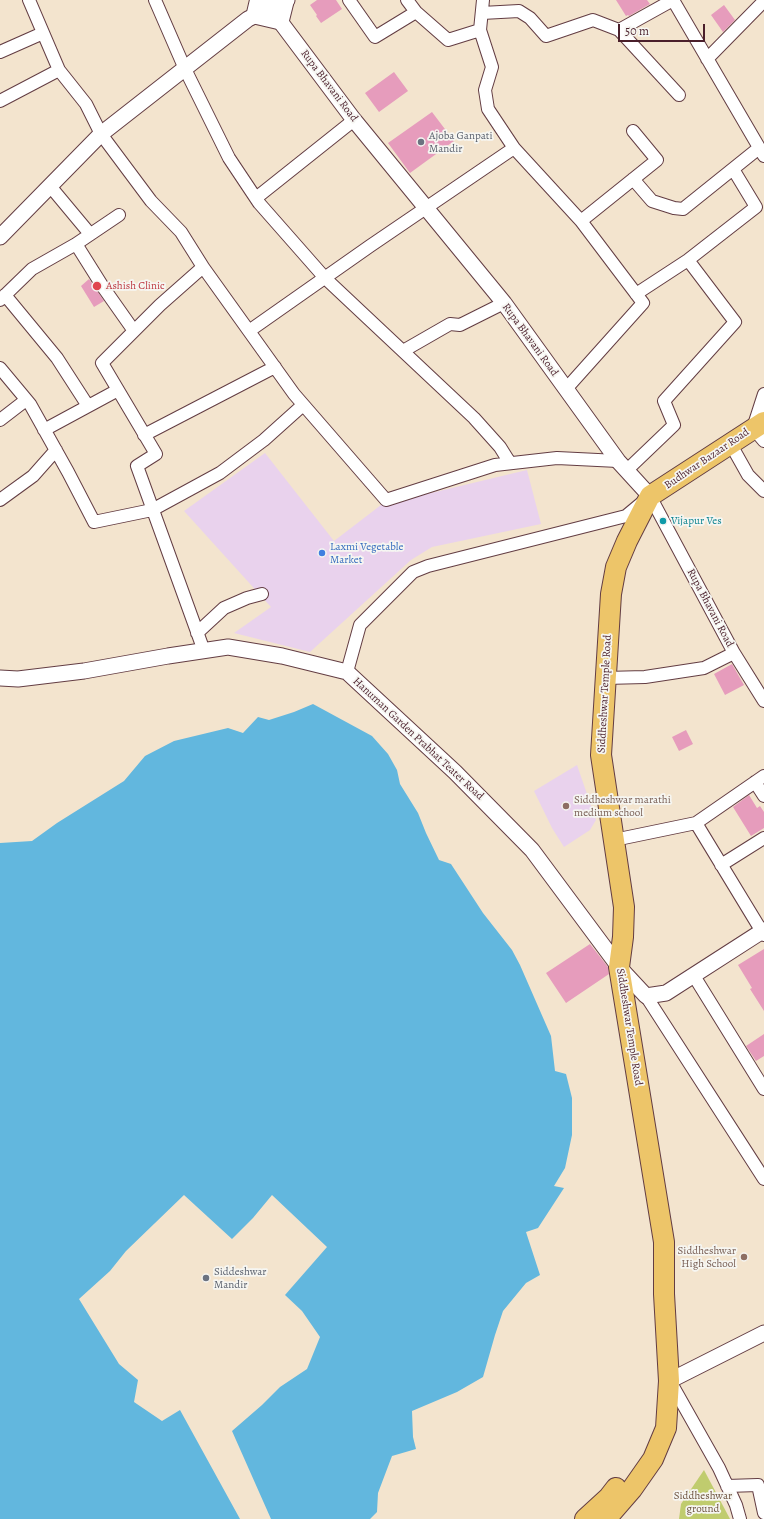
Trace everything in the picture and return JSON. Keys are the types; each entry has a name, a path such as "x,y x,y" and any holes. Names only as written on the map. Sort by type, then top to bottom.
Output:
{"highway":[{"name":"Budhwar Bazaar Road","path":"650,496 730,443 760,430"},
{"name":"Siddheshwar Temple Road","path":"606,1519 632,1489 653,1459 666,1425 669,1380 664,1294 664,1242 619,967 623,937 624,907 601,755 611,594 616,567 627,540 650,496"},
{"path":"585,1519 609,1497 666,1425"}],"street":[{"path":"29,0 59,70 86,104 101,134 151,201 181,232 203,267 303,405 386,500 496,465 558,458 623,466 674,425 664,401 735,322 688,260"},
{"path":"154,0 185,70 229,158 256,198 294,245 325,278 474,418 500,447 510,463"},
{"path":"252,17 256,0"},
{"path":"0,237 101,134 185,70 267,4 288,0 282,24 252,17"},
{"path":"349,0 375,37 416,12"},
{"path":"407,0 416,12 448,40 480,30"},
{"path":"483,0 480,30 492,67 485,90 488,109 514,148 580,221 643,303 566,389"},
{"path":"619,30 673,0 762,152 733,169 683,209 674,208 652,201 633,179"},
{"path":"707,59 764,1"},
{"name":"Rupa Bhavani Road","path":"267,4 354,120 504,303 623,466 650,496 734,653 761,688 764,701"},
{"path":"482,13 519,11 530,18 546,36 593,20 619,30 679,94"},
{"path":"0,52 43,33"},
{"path":"0,101 59,70"},
{"path":"256,198 354,120"},
{"path":"580,221 657,160 633,131"},
{"path":"249,331 514,148"},
{"path":"636,294 688,260 756,208 733,169"},
{"path":"50,186 90,234"},
{"path":"88,406 57,358 2,298 32,270 76,244 119,215"},
{"path":"76,244 134,330"},
{"path":"203,267 160,305 102,363 156,454 137,466 204,650"},
{"path":"403,350 450,324 460,325 504,303"},
{"path":"144,435 275,367"},
{"path":"0,368 26,400 56,450 94,522 152,510 220,473 264,440 303,405"},
{"path":"44,430 118,390"},
{"path":"760,430 764,394"},
{"path":"0,420 26,400"},
{"path":"730,443 748,474 764,491"},
{"path":"0,500 33,476 56,450"},
{"path":"347,672 360,625 413,572 428,566 626,516 650,496"},
{"path":"197,633 224,608 247,598 262,594"},
{"name":"Hanuman Garden Prabhat Teater Road","path":"0,678 18,679 84,671 228,647 282,656 347,672 455,772 532,850 619,967 646,996"},
{"path":"606,678 645,677 704,668 734,653"},
{"path":"614,840 696,823 760,779 764,796"},
{"path":"696,823 763,932 666,993 646,996 764,1180"},
{"path":"721,865 764,838"},
{"path":"694,976 764,1089"},
{"path":"740,1519 736,1505 719,1468 669,1380 764,1333"},
{"path":"727,1486 758,1485 764,1513"}],"shaded area":[{"name":"Laxmi Vegetable Market","path":"265,453 334,541 381,505 527,470 541,524 432,547 411,560 310,652 234,633 271,607 184,511"},
{"name":"Siddheshwar marathi medium school","path":"577,765 596,820 590,830 564,847 552,828 534,791"}],"green space":[{"name":"Siddheshwar ground","path":"704,1470 730,1519 679,1519 681,1504"}],"water":[{"path":"313,704 372,736 388,754 397,770 400,784 418,813 439,860 451,864 483,913 512,950 551,1036 555,1071 566,1074 572,1098 572,1135 565,1168 554,1186 564,1188 538,1228 526,1232 540,1275 526,1283 503,1311 483,1377 457,1392 412,1411 413,1437 416,1449 392,1456 378,1493 377,1512 370,1519 271,1519 232,1431 280,1387 307,1369 320,1337 302,1311 285,1295 327,1247 272,1195 253,1218 232,1239 184,1195 126,1251 110,1271 79,1299 119,1364 138,1380 134,1402 162,1421 180,1410 240,1519 0,1519 0,843 32,841 57,823 124,781 145,756 174,741 228,728 243,733 258,717 269,720"}],"building":[{"path":"317,0 336,0 342,9 321,23 310,5"},
{"path":"616,0 647,0 650,4 629,16 626,16"},
{"path":"724,5 735,20 723,32 711,15"},
{"path":"394,72 408,91 379,112 365,93"},
{"name":"Ajoba Ganpati Mandir","path":"432,112 454,141 410,173 388,143"},
{"path":"89,279 104,301 94,307 81,286"},
{"path":"732,664 744,685 725,695 714,674"},
{"path":"686,730 693,744 679,751 672,737"},
{"path":"749,795 757,808 760,806 764,812 764,828 751,836 733,807"},
{"path":"590,944 608,967 609,974 566,1003 546,973"},
{"path":"764,949 764,1011 750,989 752,988 738,965"},
{"path":"764,1034 764,1056 756,1061 746,1046"}],"place":[{"name":"Ajoba Ganpati Mandir","path":"421,142"},
{"name":"Ashish Clinic","path":"97,286"},
{"name":"Vijapur Ves","path":"663,521"},
{"name":"Laxmi Vegetable Market","path":"322,553"},
{"name":"Siddheshwar marathi medium school","path":"566,806"},
{"name":"Siddheshwar High School","path":"744,1257"},
{"name":"Siddeshwar Mandir","path":"206,1278"}]}
